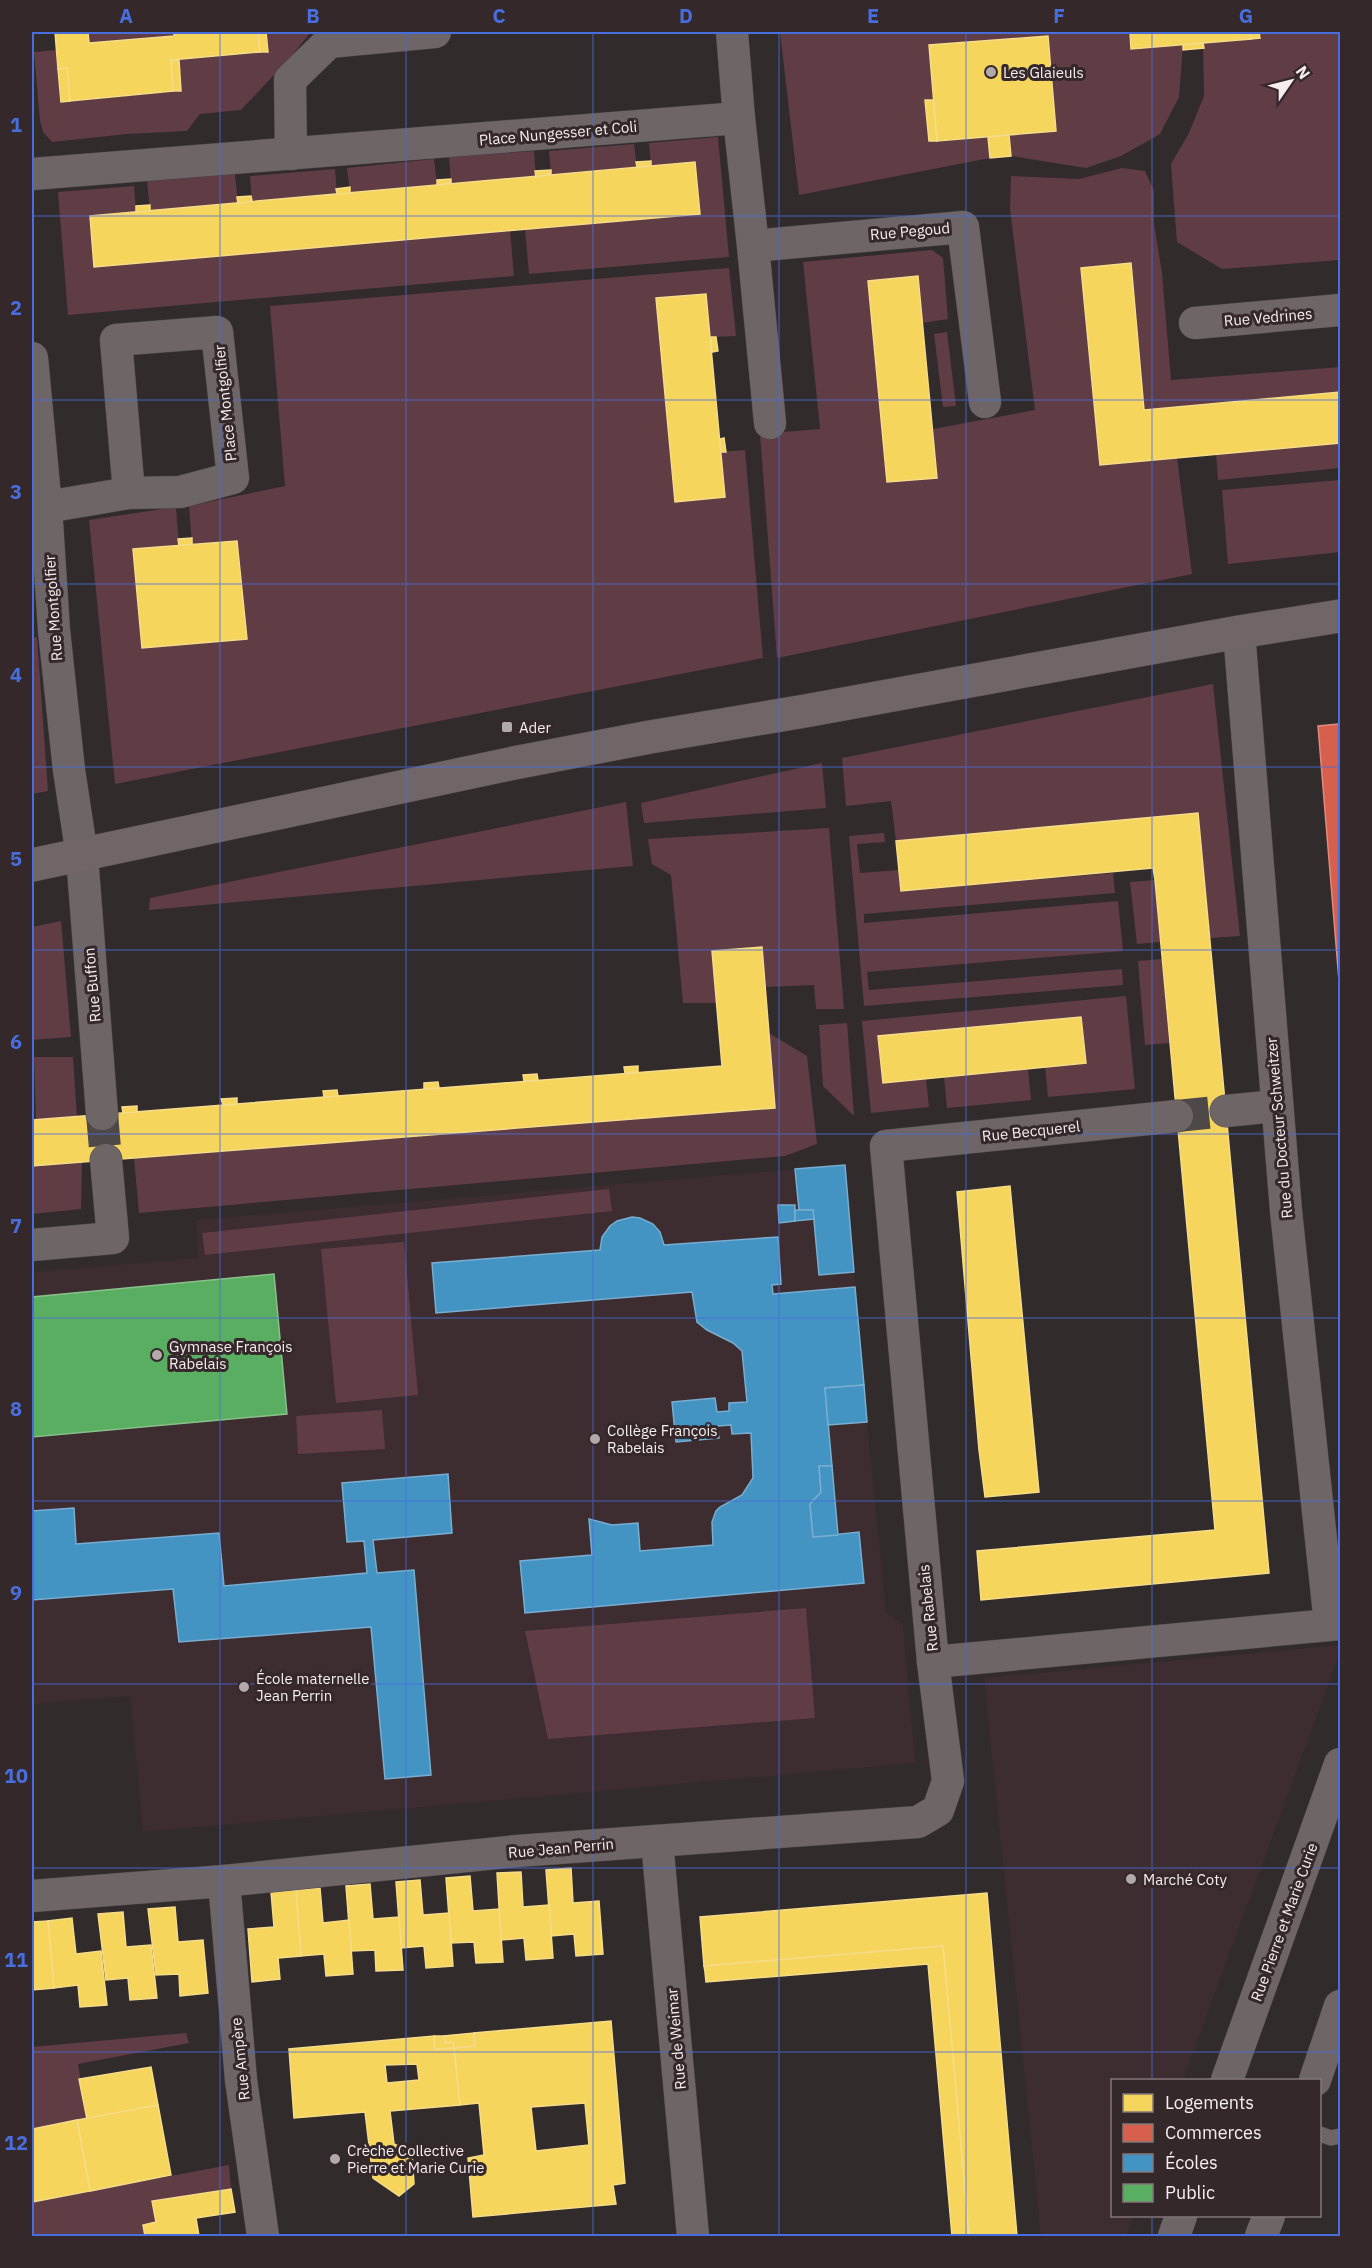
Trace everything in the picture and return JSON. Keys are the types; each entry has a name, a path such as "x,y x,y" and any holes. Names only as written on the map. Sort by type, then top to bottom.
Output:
{"main road":[{"path":"32,866 638,739 1239,632 1341,616"}],"street":[{"path":"291,154 290,80 329,42 435,32"},
{"path":"732,32 770,423"},
{"name":"Place Nungesser et Coli","path":"32,174 739,118"},
{"name":"Rue Pegoud","path":"753,246 963,226 985,402"},
{"name":"Rue Vedrines","path":"1195,323 1341,310"},
{"name":"Place Montgolfier","path":"46,507 129,493 180,492 233,478 217,332 116,340 129,493"},
{"name":"Rue Montgolfier","path":"32,358 46,507 54,630 69,770 82,856"},
{"name":"Rue du Docteur Schweitzer","path":"1239,632 1276,1106 1335,1624"},
{"name":"Rue Buffon","path":"82,856 102,1114"},
{"path":"1226,1111 1276,1106"},
{"name":"Rue Becquerel","path":"885,1146 1177,1116"},
{"name":"Rue Rabelais","path":"885,1146 933,1662 1335,1624"},
{"path":"32,1245 113,1238 106,1160"},
{"name":"Rue Jean Perrin","path":"32,1896 224,1881 517,1851 918,1822 938,1810 948,1781 933,1662"},
{"name":"Rue Pierre et Marie Curie","path":"1227,2079 1341,1764"},
{"name":"Rue de Weimar","path":"657,1841 693,2236"},
{"name":"Rue Ampère","path":"224,1881 241,2080 262,2236"},
{"path":"1315,2079 1341,2006"},
{"path":"1174,2236 1181,2217"},
{"path":"1261,2236 1269,2217"}],"lane":[{"path":"1321,2134 1331,2138 1341,2136"}],"shaded area":[{"path":"88,32 174,32 174,36 89,43"},
{"path":"266,32 311,32 241,110 200,114 187,131 127,134 52,142 43,132 34,52 57,50 62,102 181,91 179,60 267,52"},
{"path":"780,32 1130,32 1131,48 1183,45 1179,97 1160,134 1121,156 1086,168 1011,156 1009,135 1056,131 1048,36 929,45 933,100 925,101 929,141 988,137 990,158 799,195"},
{"path":"1259,32 1340,32 1340,260 1222,269 1177,242 1171,164 1189,133 1204,96 1203,43 1260,38"},
{"path":"718,137 729,257 529,274 525,229 700,213 695,163 651,166 649,143"},
{"path":"634,144 637,167 551,174 549,151"},
{"path":"534,151 536,177 451,183 449,157"},
{"path":"434,159 437,185 350,193 347,168"},
{"path":"1122,168 1145,171 1154,191 1154,224 1162,273 1171,380 1340,367 1340,392 1144,410 1131,264 1081,268 1100,465 1177,458 1192,574 777,658 760,434 820,429 803,262 932,250 943,258 948,319 922,323 918,276 868,281 888,482 937,478 933,429 1035,410 1010,209 1011,176 1079,179"},
{"path":"335,169 337,194 252,201 250,176"},
{"path":"235,174 238,204 150,211 147,181"},
{"path":"134,186 136,212 90,216 94,266 510,230 514,276 68,315 58,192"},
{"path":"729,268 736,336 711,337 706,294 656,299 675,501 725,497 721,452 745,450 763,658 115,784 89,520 176,507 179,546 133,550 142,648 247,639 237,541 192,545 189,506 285,486 270,306"},
{"path":"947,332 956,406 943,407 934,334"},
{"path":"1340,443 1340,468 1218,480 1216,454"},
{"path":"1340,480 1340,552 1228,564 1222,490"},
{"path":"37,637 48,791 32,794 32,638"},
{"path":"1213,684 1240,936 1210,938 1198,813 896,841 891,801 846,806 842,758"},
{"path":"822,763 826,808 644,823 641,803"},
{"path":"626,802 633,866 149,910 150,898"},
{"path":"829,828 844,1009 816,1009 814,985 765,987 761,947 712,951 717,1003 683,1003 671,875 652,864 648,839"},
{"path":"884,833 885,842 857,844 860,873 899,870 901,891 1113,873 1115,893 864,914 864,923 1118,901 1123,951 867,972 869,990 1122,969 1123,985 864,1006 849,836"},
{"path":"1155,880 1160,942 1137,944 1130,882"},
{"path":"61,921 71,1037 32,1040 32,927"},
{"path":"1162,959 1169,1043 1145,1045 1138,961"},
{"path":"1126,996 1135,1089 1048,1097 1045,1067 1086,1063 1081,1017 878,1036 883,1083 926,1079 929,1107 871,1113 862,1021"},
{"path":"847,1023 854,1116 823,1086 819,1025"},
{"path":"769,1033 807,1056 817,1144 785,1156 139,1213 134,1158 774,1108"},
{"path":"34,1057 73,1057 77,1117 36,1120"},
{"path":"1028,1069 1031,1100 947,1108 944,1077"},
{"path":"82,1162 81,1209 32,1214 32,1166"},
{"path":"845,1165 886,1612 903,1624 915,1763 143,1832 130,1696 32,1704 32,1272 198,1258 196,1220"},
{"path":"609,1189 612,1211 205,1255 202,1233"},
{"path":"404,1242 418,1395 336,1403 321,1249"},
{"path":"382,1410 385,1449 298,1454 296,1416"},
{"path":"806,1608 815,1718 548,1739 525,1631"},
{"name":"Marché Coty","path":"1340,1645 1340,1653 1183,2079 1111,2079 1111,2217 1133,2217 1126,2236 1041,2236 984,1678"},
{"path":"186,2033 189,2043 78,2064 87,2119 32,2129 32,2047"},
{"path":"229,2165 231,2189 153,2201 156,2222 143,2225 145,2236 32,2236 32,2202"}],"building: Logements":[{"path":"55,32 88,32 89,43 174,36 174,32 258,32 260,52 171,60 173,91 70,101 67,68 58,69"},
{"path":"258,32 266,32 268,52 260,52"},
{"path":"1130,32 1250,32 1251,39 1131,49"},
{"path":"1250,32 1259,32 1260,38 1251,39"},
{"name":"Les Glaieuls","path":"1048,36 1056,131 937,141 929,45"},
{"path":"1203,43 1204,48 1183,50 1183,45"},
{"path":"171,60 179,60 181,91 173,91"},
{"path":"67,68 70,101 61,102 58,69"},
{"path":"925,100 933,100 937,141 929,141"},
{"path":"1009,135 1011,156 990,158 988,137"},
{"path":"651,161 651,166 637,167 636,162"},
{"path":"695,162 700,214 94,267 90,216"},
{"path":"551,170 551,174 536,177 535,171"},
{"path":"451,179 451,183 437,185 437,180"},
{"path":"350,187 350,193 337,194 336,189"},
{"path":"251,196 252,201 238,204 237,197"},
{"path":"150,205 150,211 136,212 136,206"},
{"path":"1131,263 1144,410 1340,392 1340,443 1100,465 1081,268"},
{"path":"918,276 937,478 887,482 868,281"},
{"path":"706,294 725,497 675,502 656,298"},
{"path":"711,337 716,337 718,351 712,352"},
{"path":"724,438 726,452 721,452 720,439"},
{"path":"192,538 192,545 179,546 178,539"},
{"path":"237,541 247,639 142,648 133,549"},
{"path":"1198,813 1269,1573 981,1600 977,1551 1215,1530 1155,880 1153,868 901,891 896,841"},
{"path":"762,947 775,1108 32,1166 32,1120 722,1066 712,951"},
{"path":"1081,1017 1086,1063 883,1083 878,1036"},
{"path":"638,1066 638,1072 625,1073 624,1067"},
{"path":"537,1074 538,1080 524,1081 523,1075"},
{"path":"438,1082 439,1088 424,1089 424,1083"},
{"path":"337,1090 338,1096 324,1097 323,1091"},
{"path":"237,1098 237,1104 223,1105 221,1099"},
{"path":"137,1106 137,1112 123,1113 122,1107"},
{"path":"1010,1186 1039,1492 985,1497 957,1192"},
{"path":"571,1868 573,1903 599,1901 603,1954 576,1956 574,1934 551,1936 546,1870"},
{"path":"521,1872 523,1907 549,1905 553,1958 526,1960 524,1938 501,1940 497,1873"},
{"path":"470,1876 473,1911 499,1909 503,1962 476,1963 474,1942 451,1943 446,1878"},
{"path":"420,1880 423,1915 449,1913 453,1966 426,1968 424,1946 401,1948 396,1882"},
{"path":"370,1884 373,1919 399,1917 403,1970 376,1971 375,1950 351,1951 346,1886"},
{"path":"320,1888 323,1923 349,1920 353,1974 326,1976 324,1954 301,1956 296,1890"},
{"path":"296,1890 301,1956 278,1958 280,1979 252,1982 248,1929 274,1927 271,1892"},
{"path":"987,1893 1017,2236 969,2236 943,1946 704,1966 700,1917"},
{"path":"175,1907 178,1942 203,1940 208,1993 180,1996 179,1974 156,1975 148,1909"},
{"path":"123,1912 126,1947 151,1945 157,1998 130,2000 128,1978 106,1980 98,1914"},
{"path":"72,1918 76,1954 101,1951 107,2005 80,2007 78,1985 54,1988 48,1921"},
{"path":"48,1921 54,1988 32,1990 32,1922"},
{"path":"943,1946 969,2236 952,2236 928,1964 706,1982 704,1966"},
{"path":"611,2021 625,2183 613,2185 616,2204 473,2217 468,2158 484,2155 479,2103 460,2105 454,2048 475,2046 474,2033","holes":["585,2103 589,2145 536,2151 531,2107"]},
{"path":"474,2033 475,2046 454,2048 453,2042 445,2043 444,2036"},
{"path":"434,2036 435,2049 454,2048 460,2105 390,2111 394,2144 412,2152 414,2184 399,2196 373,2178 365,2112 294,2118 289,2049","holes":["417,2064 419,2080 387,2083 385,2065"]},
{"path":"434,2036 444,2036 445,2043 453,2042 454,2048 435,2049"},
{"path":"151,2067 158,2105 87,2119 79,2079"},
{"path":"158,2105 171,2175 90,2191 77,2120"},
{"path":"77,2120 90,2191 32,2202 32,2129"},
{"path":"231,2189 235,2212 196,2218 199,2236 145,2236 143,2225 156,2222 152,2201"}],"building: Commerces":[{"path":"1340,724 1340,993 1318,726"}],"building: Écoles":[{"path":"845,1165 854,1272 819,1275 813,1210 799,1210 795,1169"},
{"path":"778,1205 795,1205 795,1221 779,1223"},
{"path":"795,1210 813,1210 814,1219 795,1221"},
{"path":"632,1217 653,1224 660,1232 664,1245 778,1237 781,1284 772,1285 773,1294 855,1287 864,1385 825,1388 832,1466 819,1466 821,1492 810,1504 813,1537 859,1532 864,1583 525,1613 520,1561 592,1555 589,1519 612,1525 638,1523 640,1551 713,1545 712,1522 716,1511 742,1495 753,1478 751,1433 732,1434 731,1425 718,1426 719,1438 676,1442 672,1402 715,1398 717,1412 729,1411 729,1403 747,1402 742,1351 733,1343 707,1330 697,1322 692,1292 436,1313 432,1263 600,1250 602,1237 610,1226 617,1221"},
{"path":"864,1385 867,1422 828,1425 825,1388"},
{"path":"819,1466 832,1466 838,1535 813,1537 810,1504 821,1492"},
{"path":"448,1474 452,1533 373,1540 377,1573 414,1570 431,1775 385,1779 371,1627 179,1642 173,1589 32,1600 32,1511 74,1508 76,1544 219,1533 224,1586 367,1573 364,1541 347,1542 342,1483"}],"building: Public":[{"name":"Gymnase François Rabelais","path":"274,1274 287,1414 32,1437 32,1297"}],"tunnel":[{"path":"1177,1116 1226,1111"},
{"path":"102,1114 106,1160"}],"place":[{"name":"Les Glaieuls","path":"991,72"},
{"name":"Ader","path":"507,727"},
{"name":"Gymnase François Rabelais","path":"157,1355"},
{"name":"Collège François Rabelais","path":"595,1439"},
{"name":"École maternelle Jean Perrin","path":"244,1687"},
{"name":"Marché Coty","path":"1131,1879"},
{"name":"Crèche Collective Pierre et Marie Curie","path":"335,2159"}]}
